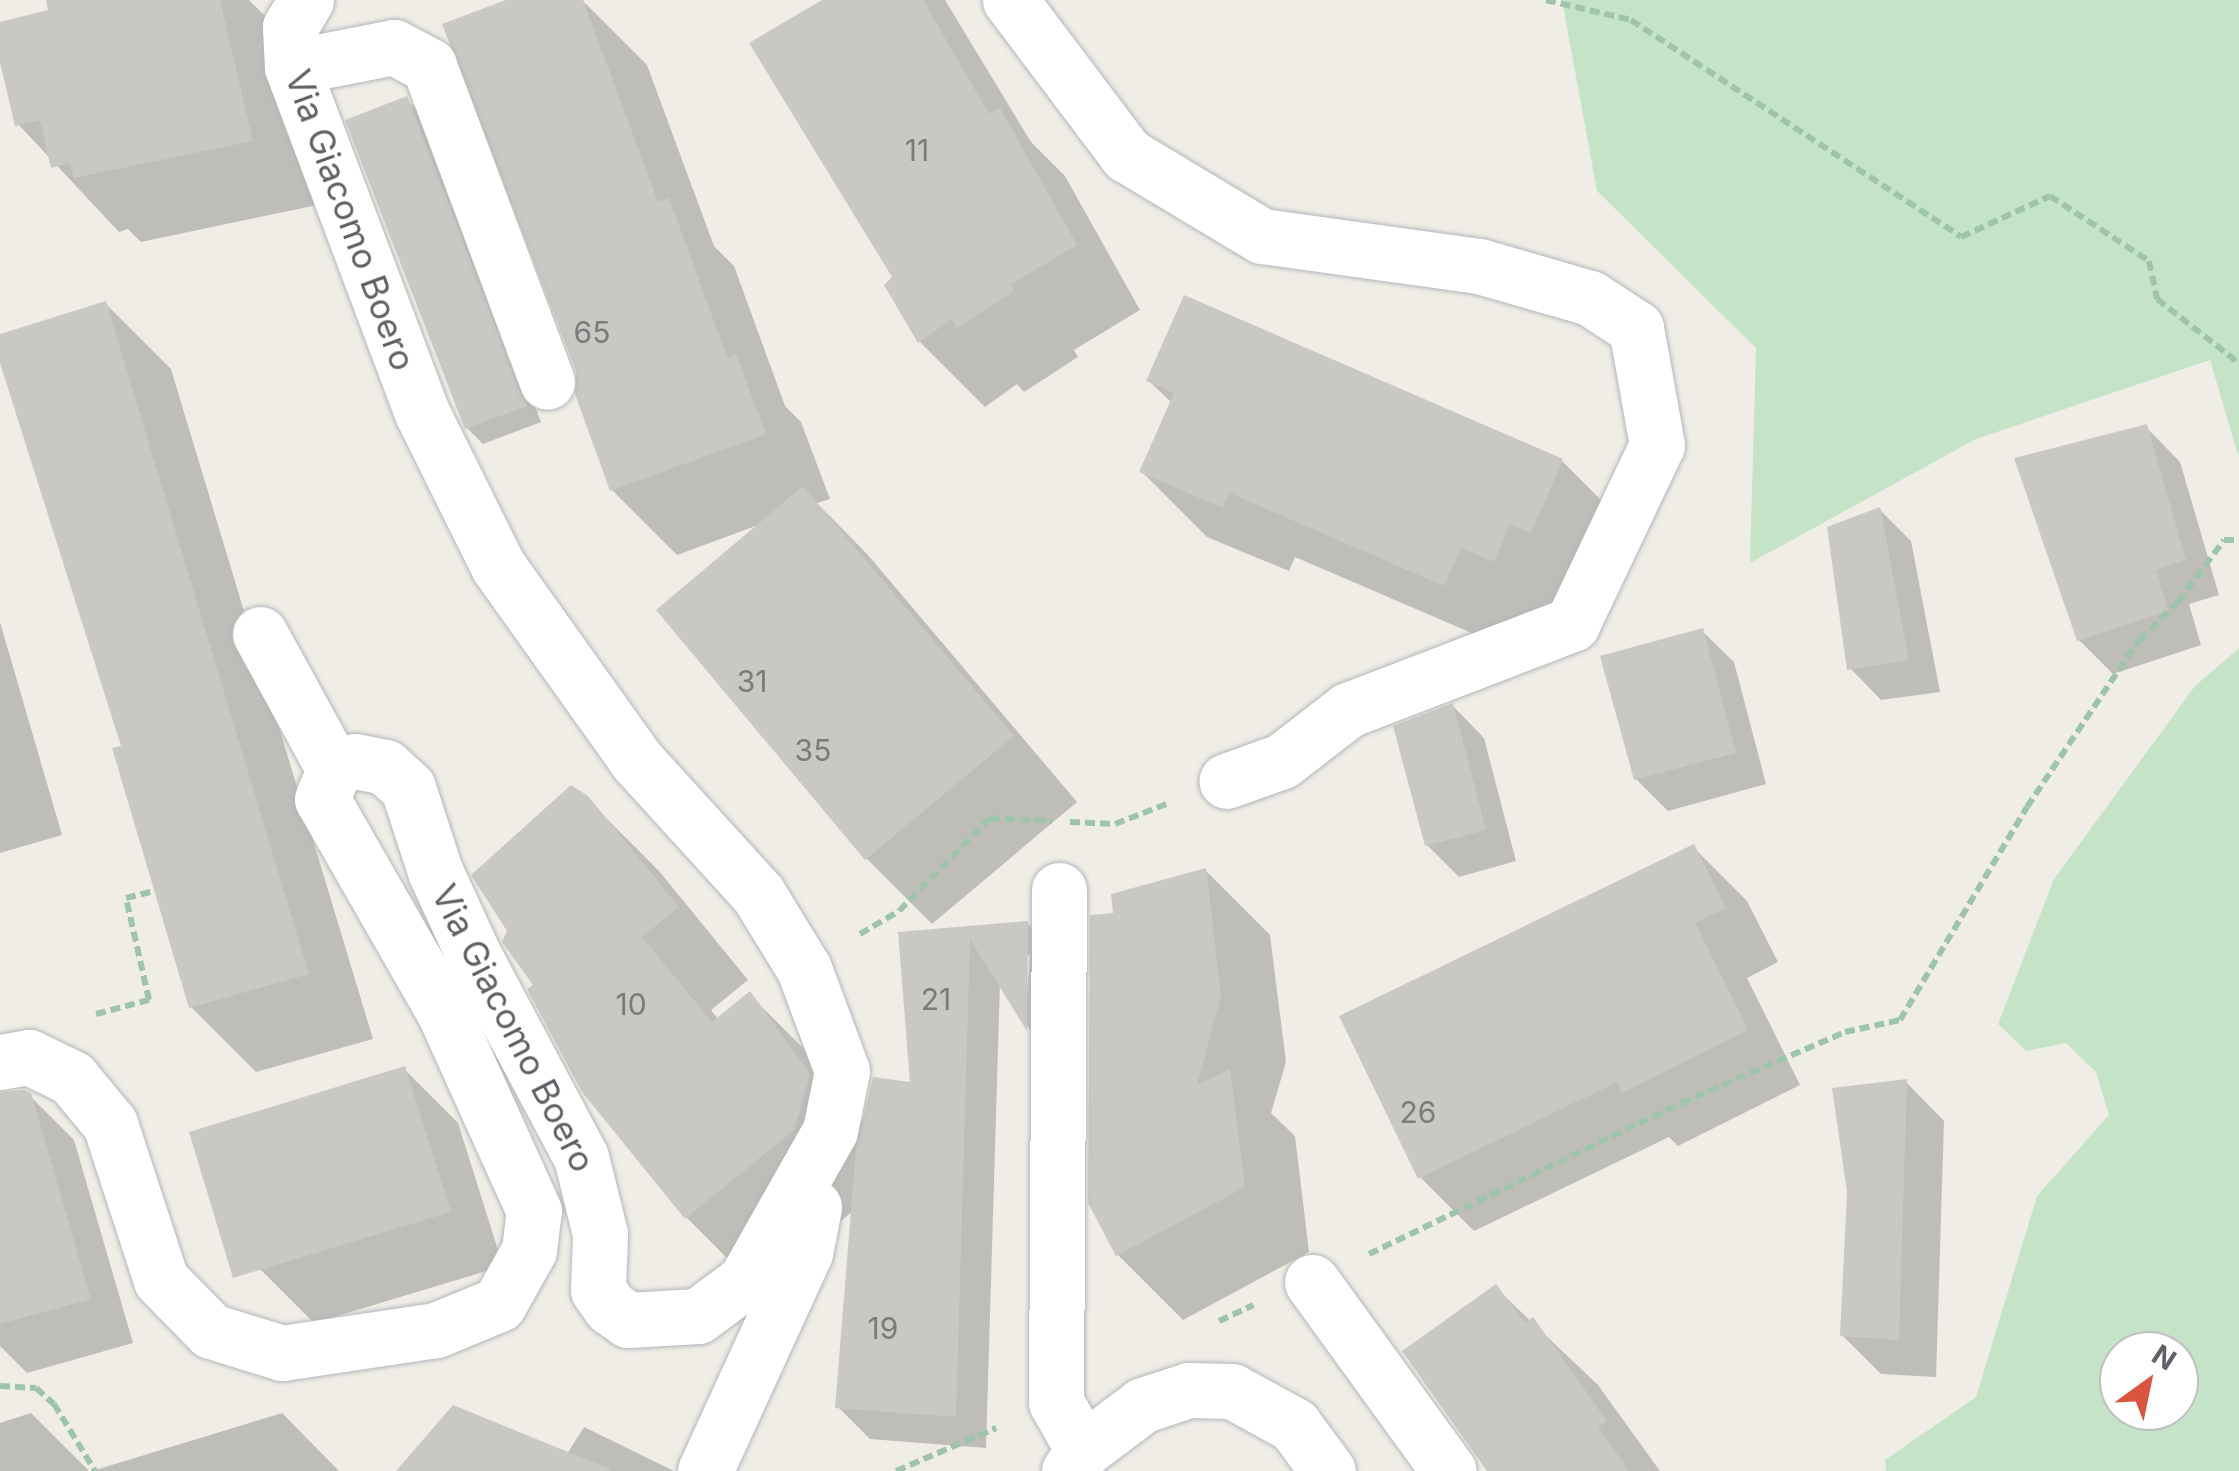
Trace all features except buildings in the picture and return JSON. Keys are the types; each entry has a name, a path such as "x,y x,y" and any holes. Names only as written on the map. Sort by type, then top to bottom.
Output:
{"street":[{"name":"Via Giacomo Boero","path":"15,1060 72,1078 110,1124 162,1280 211,1331 282,1354 436,1330 499,1304 529,1250 534,1211 444,1012 322,799 334,769 355,761 385,767 408,788 466,939 591,1180 600,1234 598,1290 628,1320 698,1316 745,1281 830,1130 842,1071 804,969 758,894 637,762 498,566 422,413 292,67 290,27 306,0"},
{"path":"1010,0 1127,155 1262,236 1479,266 1590,298 1636,328 1658,445 1572,624 1348,710 1282,761 1226,781"},
{"path":"292,67 394,46 429,66 547,382"},
{"path":"260,634 334,769"},
{"path":"1059,890 1056,1402 1076,1460 1143,1405 1189,1390 1232,1392 1294,1425 1328,1471"},
{"path":"706,1471 805,1253 830,1130"},
{"path":"1312,1282 1450,1471"}],"path":[{"path":"1546,0 1631,20 1961,237 2050,196 2149,260 2157,299 2239,362"},
{"path":"1810,1053 1845,1032 1900,1020 2028,807 2139,640 2178,602 2224,540 2239,540"},
{"path":"15,1060 74,1019 149,1000 126,898 154,891"},
{"path":"0,1386 36,1388 54,1404 95,1471"}],"green space":[{"path":"1562,0 2239,0 2239,458 2210,360 1976,439 1750,563 1756,348 1597,191"},
{"path":"2239,648 2239,1471 1886,1471 1885,1460 1976,1397 2037,1196 2109,1115 2096,1072 2066,1043 2026,1051 1998,1024 2054,879 2195,686"}]}
